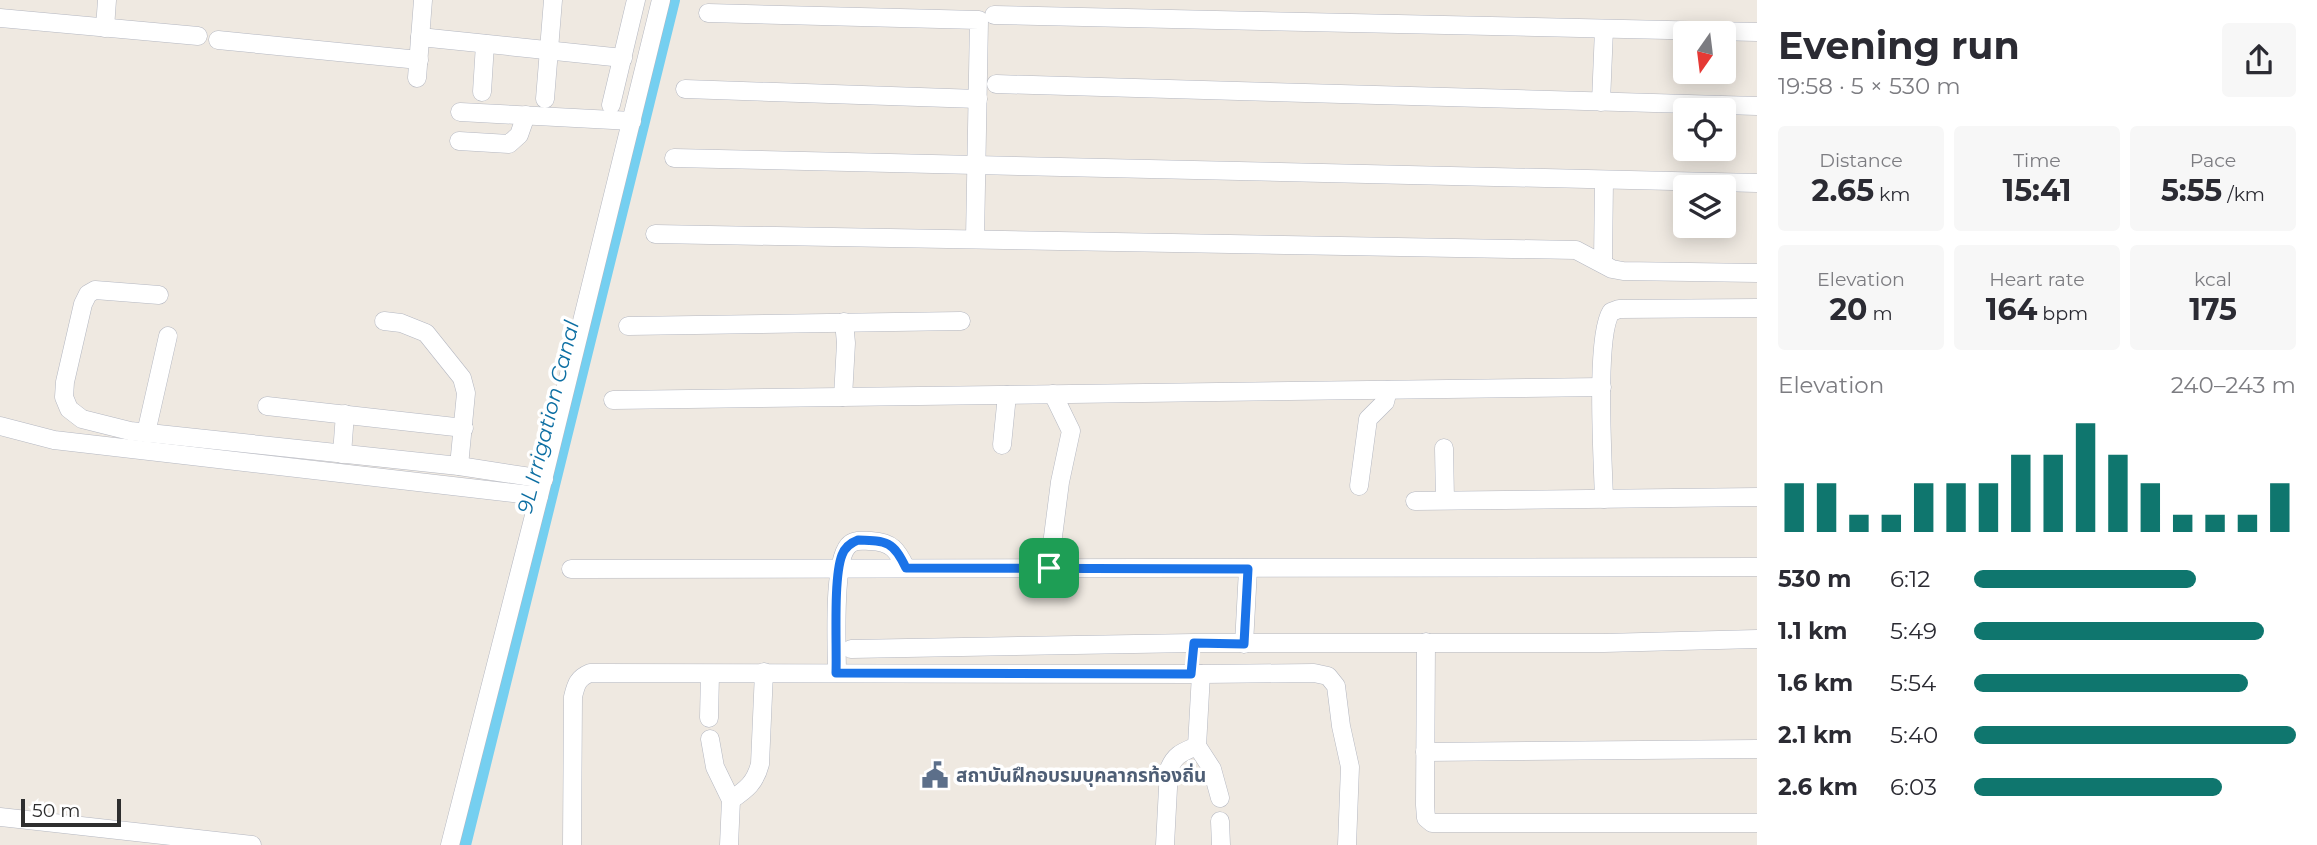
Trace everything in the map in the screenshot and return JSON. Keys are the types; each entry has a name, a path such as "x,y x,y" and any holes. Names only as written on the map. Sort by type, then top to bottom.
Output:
{"street":[{"path":"105,27 107,0"},
{"path":"218,40 418,69 423,0"},
{"path":"545,99 554,0"},
{"path":"611,105 636,0"},
{"path":"450,845 542,487 661,0"},
{"path":"708,13 979,20 975,239"},
{"path":"994,15 1757,32"},
{"path":"0,18 198,36"},
{"path":"1601,102 1604,29"},
{"path":"420,37 623,58"},
{"path":"482,92 485,44"},
{"path":"996,84 1757,106"},
{"path":"685,89 978,99"},
{"path":"460,112 632,121"},
{"path":"459,141 509,144 519,135 526,115"},
{"path":"674,158 1757,183"},
{"path":"1603,263 1604,180"},
{"path":"655,234 1576,250 1612,269 1623,271 1757,273"},
{"path":"159,295 95,290 88,294 83,304 64,397 69,409 82,419 94,424 146,433 459,466 542,487"},
{"path":"1604,499 1604,327 1611,312 1619,309 1757,308"},
{"path":"384,321 401,323 426,333 462,377 466,393 459,466"},
{"path":"628,326 961,321"},
{"path":"843,397 845,322"},
{"path":"146,433 168,335"},
{"path":"613,400 1602,387"},
{"path":"1359,486 1368,419 1385,402 1388,390"},
{"path":"1049,568 1060,482 1071,431 1053,394"},
{"path":"1002,445 1007,395"},
{"path":"267,406 464,428"},
{"path":"342,454 345,414"},
{"path":"0,426 54,440 542,487"},
{"path":"1444,448 1445,500"},
{"path":"1415,501 1757,497"},
{"path":"836,673 838,568 845,550 858,540 881,541 897,549 906,568"},
{"path":"571,569 1757,567"},
{"path":"1244,644 1248,569"},
{"path":"850,649 1194,643 1604,643 1757,639"},
{"path":"1426,642 1424,805 1426,818 1432,823 1757,823"},
{"path":"1194,643 1197,746 1212,768 1220,798"},
{"path":"572,845 573,697 576,685 582,677 590,673 1314,673 1328,676 1336,686 1350,767 1347,845"},
{"path":"731,800 750,788 757,778 764,673"},
{"path":"709,718 710,674"},
{"path":"710,739 715,767 731,800 729,845"},
{"path":"1165,845 1169,769 1173,758 1197,746"},
{"path":"1425,752 1757,749"},
{"path":"0,817 252,845"},
{"path":"1220,821 1221,845"}],"waterway":[{"name":"9L Irrigation Canal","path":"464,845 673,0"}],"place":[{"name":"สถาบันฝึกอบรมบุคลากรท้องถิ่น","path":"935,775"}],"route":[{"path":"858,540 881,541 892,545 897,549 906,568 1049,568 1248,569 1244,644 1194,643 1191,674 836,673 838,568 845,550 858,540"}]}
